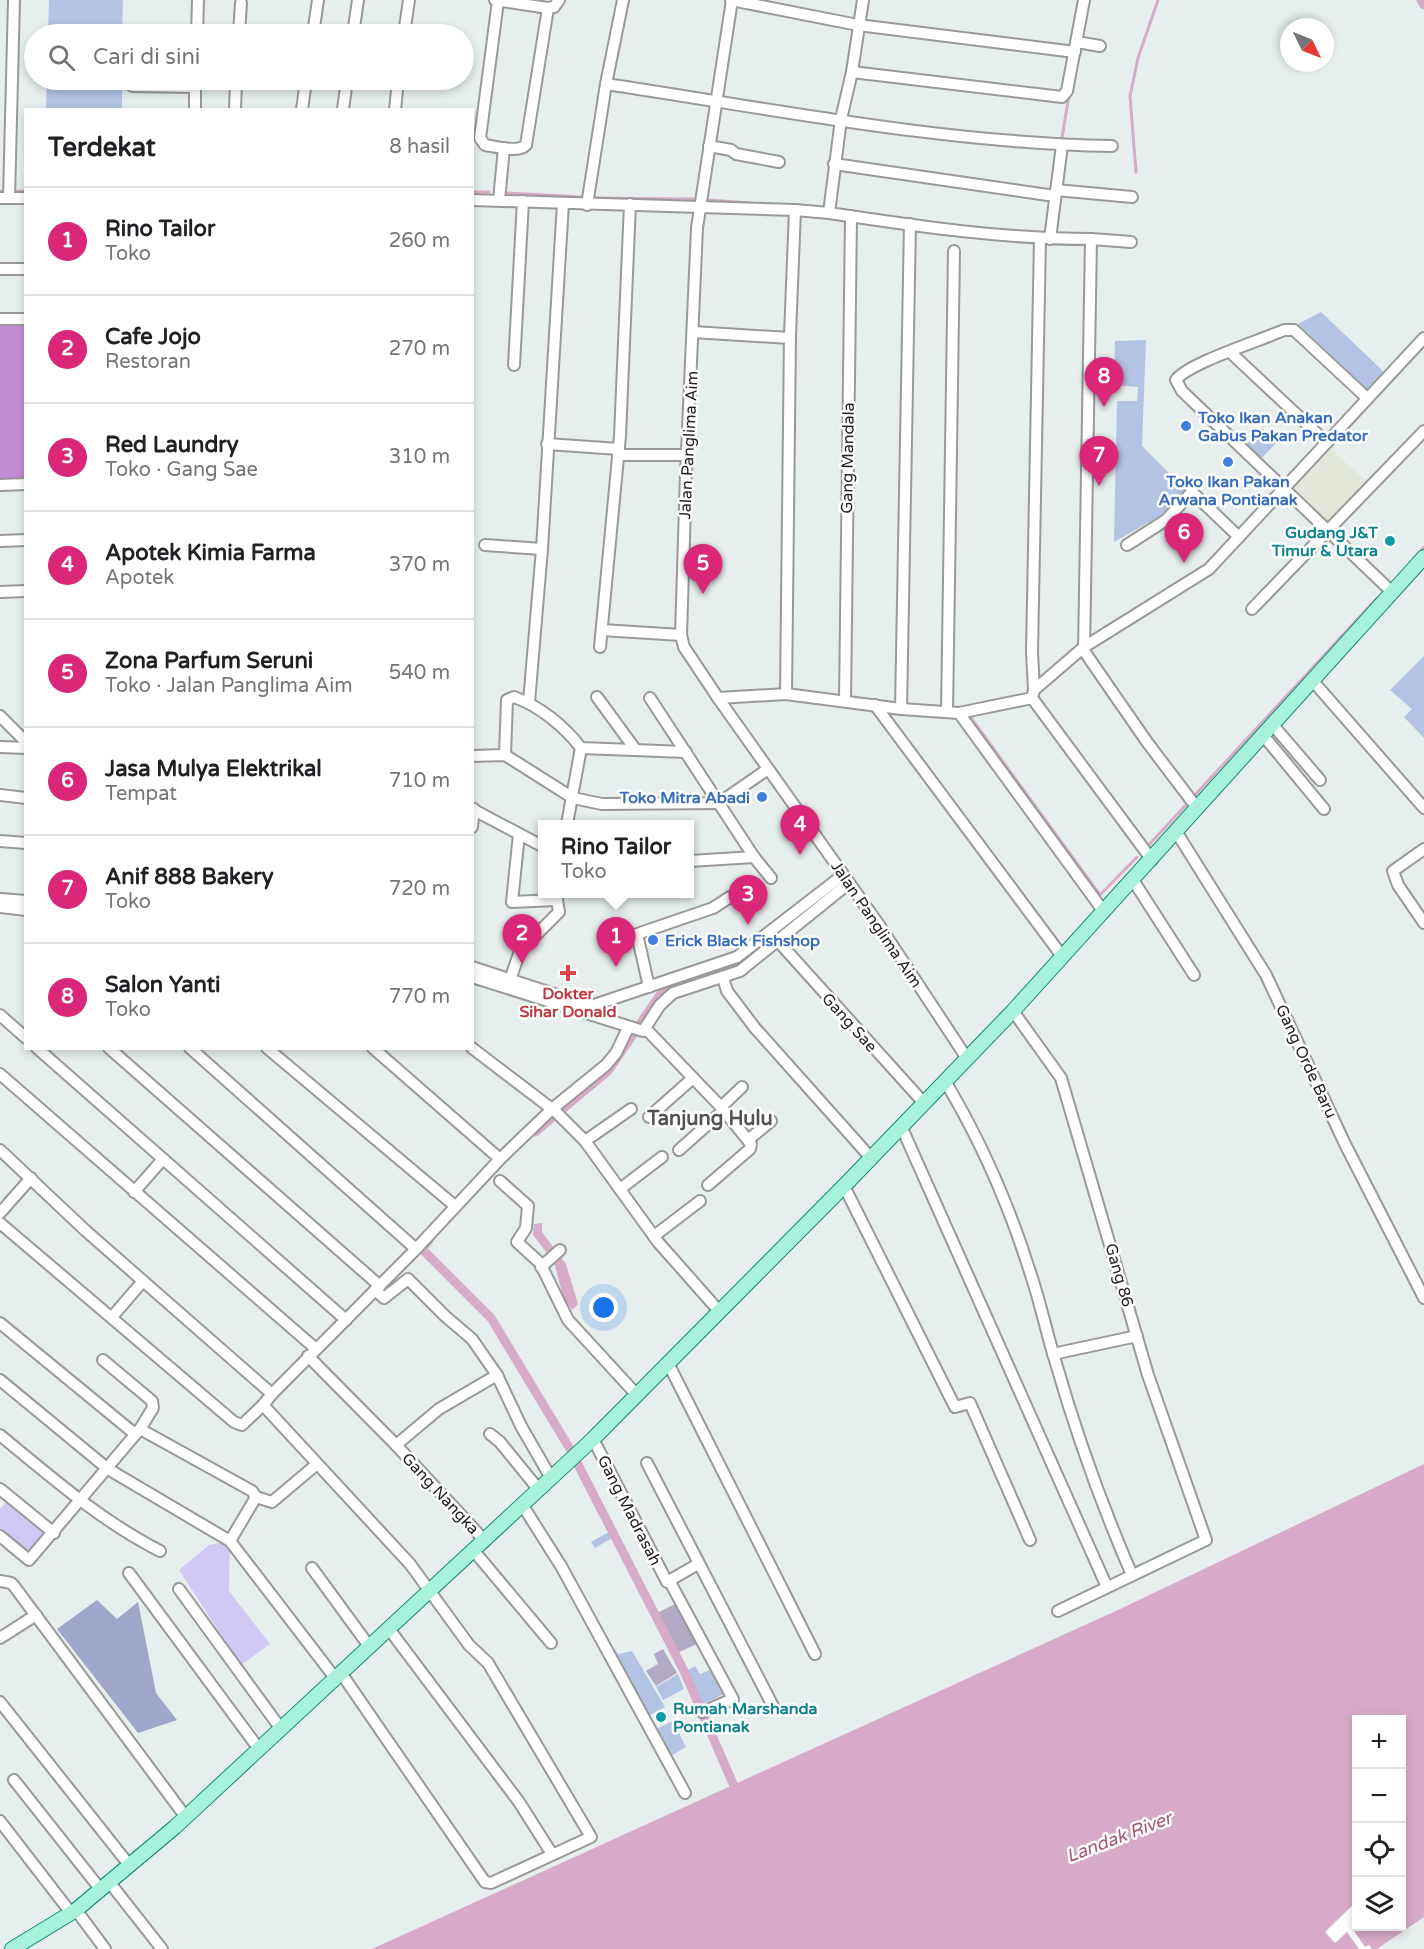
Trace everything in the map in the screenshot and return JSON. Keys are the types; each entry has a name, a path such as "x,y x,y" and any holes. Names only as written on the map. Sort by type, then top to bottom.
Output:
{"main road":[{"path":"12,1949 74,1912 129,1866 260,1749 593,1439 844,1186 966,1057 1017,1014 1062,956 1177,833 1272,724 1424,557"}],"street":[{"path":"14,0 5,198 24,198"},
{"path":"197,24 198,0"},
{"path":"314,24 318,0"},
{"path":"354,24 358,0"},
{"path":"405,24 409,0"},
{"path":"548,9 526,145 520,149 485,145 480,138 497,0 548,9 554,7 559,0"},
{"path":"587,205 606,84 623,0"},
{"path":"732,0 858,26 1076,47 1100,46"},
{"name":"Jalan Panglima Aim","path":"732,0 699,207 681,635 684,647 718,698 846,879 966,1057"},
{"path":"829,213 841,119 852,72 863,0"},
{"path":"852,72 1060,98 1067,92 1084,0"},
{"path":"240,24 241,3"},
{"path":"606,84 954,135 1062,145 1112,146"},
{"path":"195,90 195,108"},
{"path":"235,108 236,90"},
{"path":"302,108 305,90"},
{"path":"343,108 346,90"},
{"path":"394,108 397,90"},
{"path":"1062,145 1045,239 1032,652 1033,694 1152,860"},
{"path":"709,146 779,162"},
{"path":"499,200 504,148"},
{"path":"834,164 1055,193 1132,197"},
{"path":"474,200 795,210 910,224 954,232 1045,239 1131,242"},
{"path":"514,365 523,201"},
{"path":"529,702 542,549 563,203"},
{"path":"600,647 619,452 630,204"},
{"path":"786,694 790,338 795,210"},
{"name":"Gang Mandala","path":"845,701 851,216"},
{"path":"901,709 910,224"},
{"path":"1091,239 1084,647 1112,694 1197,808"},
{"path":"947,712 954,251"},
{"path":"0,269 24,269"},
{"path":"0,319 24,319"},
{"path":"1367,399 1294,330 1284,330 1230,352 1184,372 1176,380 1182,391 1393,593"},
{"path":"693,332 790,338"},
{"path":"718,698 786,694 901,709 959,713 1033,694 1084,647 1209,569 1424,338"},
{"path":"1230,352 1326,442"},
{"path":"1252,609 1424,431"},
{"path":"547,444 619,452 687,455"},
{"path":"0,485 24,484"},
{"path":"1127,545 1166,520 1192,492 1239,537"},
{"path":"0,541 24,540"},
{"path":"485,545 542,549"},
{"path":"0,592 24,591"},
{"path":"602,630 681,635"},
{"path":"1312,680 1424,808"},
{"path":"505,755 507,700 514,697 529,702 566,732 581,748 686,752"},
{"path":"597,697 635,749"},
{"path":"650,698 754,857 771,878"},
{"path":"875,705 1062,956"},
{"path":"959,713 1104,912"},
{"path":"0,716 24,740"},
{"path":"1272,724 1320,780"},
{"path":"1263,735 1324,809"},
{"path":"0,747 24,748"},
{"path":"568,820 581,748"},
{"path":"474,756 505,755 573,798 602,804 719,802 768,769"},
{"path":"0,795 24,798"},
{"path":"474,810 538,844"},
{"name":"Gang Orde Baru","path":"1177,833 1270,984 1346,1144 1424,1298"},
{"path":"519,834 513,902 547,898"},
{"path":"0,841 24,843"},
{"path":"1424,849 1393,871 1398,885 1424,923"},
{"path":"694,861 754,857"},
{"path":"0,1223 238,1425 242,1425 416,1249 500,1159 557,1113 606,1065 636,1029 673,993 723,978 748,965 846,879"},
{"path":"474,978 590,1010 737,957 846,879"},
{"path":"1133,880 1194,975"},
{"path":"649,987 637,934 713,908 730,897"},
{"path":"0,898 24,901"},
{"path":"510,980 520,951 559,912 556,898"},
{"path":"0,907 24,910"},
{"name":"Gang Sae","path":"777,940 923,1102"},
{"path":"474,968 636,1029 693,1078 751,1144 750,1149 708,1185"},
{"path":"723,978 727,991 755,1028 871,1158"},
{"name":"Gang 86","path":"1017,1014 1061,1078 1148,1375 1206,1540 1132,1575"},
{"path":"0,1015 24,1036"},
{"path":"39,1050 346,1320"},
{"path":"111,1050 377,1288 384,1298 408,1279 472,1339 497,1375 520,1426 551,1478"},
{"path":"192,1050 416,1249"},
{"path":"269,1050 455,1206"},
{"path":"375,1050 500,1159"},
{"path":"474,1050 557,1113 585,1141 654,1236 719,1311"},
{"name":"Gang Nangka","path":"0,1074 312,1353 398,1443 485,1541"},
{"path":"650,1117 693,1078"},
{"path":"945,1081 964,1113 1007,1205 1031,1274 1053,1354 1098,1491 1132,1575 1058,1611"},
{"path":"679,1150 722,1109 741,1087"},
{"path":"585,1141 631,1109"},
{"path":"748,1140 771,1120"},
{"path":"901,1126 1107,1587"},
{"path":"0,1150 143,1281 272,1394"},
{"path":"620,1189 662,1157"},
{"path":"134,1192 163,1159"},
{"path":"0,1213 31,1178"},
{"path":"500,1181 528,1206 526,1228 517,1242 542,1267 568,1320 636,1394"},
{"path":"844,1186 955,1407 970,1403 1030,1540"},
{"path":"654,1236 700,1201"},
{"path":"542,1267 560,1250"},
{"path":"112,1317 143,1281"},
{"path":"0,1323 137,1432 252,1491 256,1497 272,1502 317,1464"},
{"path":"1053,1354 1137,1336"},
{"path":"0,1536 29,1560 108,1469 153,1408 152,1401 103,1360"},
{"path":"668,1364 816,1654"},
{"path":"398,1443 439,1409 497,1375"},
{"path":"0,1380 108,1469 230,1541 338,1675 485,1882 491,1883 591,1837 497,1675 469,1645 410,1564 263,1405"},
{"path":"490,1434 500,1442 539,1490"},
{"path":"0,1435 81,1501 135,1538 160,1551"},
{"name":"Gang Madrasah","path":"593,1439 670,1582 698,1564"},
{"path":"647,1463 774,1708"},
{"path":"0,1489 54,1533"},
{"path":"230,1541 256,1497"},
{"path":"523,1506 561,1566 685,1793"},
{"path":"474,1551 551,1643"},
{"path":"312,1568 369,1646"},
{"path":"129,1573 260,1749"},
{"path":"0,1581 11,1583 185,1816"},
{"path":"670,1582 733,1699 702,1712"},
{"path":"179,1589 281,1729"},
{"path":"0,1638 36,1615"},
{"path":"389,1629 519,1802 552,1854"},
{"path":"0,1702 129,1866"},
{"path":"14,1780 105,1887 162,1949"},
{"path":"0,1821 105,1949"}],"shaded area":[{"path":"49,0 123,0 122,24 48,24"},
{"path":"47,90 122,90 122,108 46,108"},
{"path":"1321,312 1384,372 1367,389 1298,324"},
{"path":"0,322 24,322 24,480 0,481"},
{"path":"1146,340 1142,446 1187,491 1170,510 1114,542 1117,401 1137,401 1138,387 1114,385 1115,341"},
{"path":"1262,428 1277,442 1259,461 1244,447"},
{"path":"1327,446 1367,482 1329,522 1290,486"},
{"path":"1424,656 1424,738 1404,717 1412,709 1390,690"},
{"path":"8,1500 47,1533 29,1556 0,1531 0,1509"},
{"path":"609,1532 612,1538 595,1548 591,1542"},
{"path":"230,1541 229,1591 270,1644 241,1665 179,1570 209,1545"},
{"path":"97,1600 117,1619 138,1602 156,1693 177,1720 138,1733 57,1629"},
{"path":"675,1604 697,1644 677,1653 657,1613"},
{"path":"614,1648 618,1654 632,1651 665,1707 646,1717 609,1650"},
{"path":"663,1649 677,1673 656,1686 646,1671 658,1664 654,1654"},
{"path":"695,1666 700,1674 710,1670 724,1694 702,1704 688,1670"},
{"path":"678,1674 684,1689 663,1700 656,1687"},
{"path":"673,1721 686,1747 669,1757 654,1730"}],"water":[{"path":"542,1223 542,1232 566,1264 578,1304 572,1310 564,1300 554,1262 533,1235 534,1224"},
{"name":"Landak River","path":"1424,1464 1424,1917 1406,1929 1406,1715 1352,1715 1352,1931 1403,1931 1377,1949 372,1949 1118,1610"}],"pier":[{"path":"1352,1906 1352,1931 1365,1947 1369,1945 1372,1949 1359,1949 1347,1932 1335,1943 1325,1932"}],"waterway":[{"path":"1136,172 1130,96 1138,58 1158,0"},
{"path":"1421,0 1424,5"},
{"path":"1062,138 1069,95"},
{"path":"17,191 24,191"},
{"path":"474,192 489,192"},
{"path":"507,193 581,197"},
{"path":"591,198 696,199"},
{"path":"709,200 749,203"},
{"path":"1410,563 1424,547"},
{"path":"1195,795 1377,598"},
{"path":"1037,695 1048,711"},
{"path":"969,715 1100,895 1137,857"},
{"path":"1147,847 1185,806"},
{"path":"535,1132 608,1071 664,989 739,962 748,955"},
{"path":"429,1240 422,1249 491,1318 570,1449 685,1673 734,1786"}],"place":[{"name":"Salon Yanti","path":"1104,407"},
{"name":"Toko Ikan Anakan Gabus Pakan Predator","path":"1186,426"},
{"name":"Toko Ikan Pakan Arwana Pontianak","path":"1228,462"},
{"name":"Anif 888 Bakery","path":"1099,486"},
{"name":"Gudang J&T Timur & Utara","path":"1390,541"},
{"name":"Jasa Mulya Elektrikal","path":"1184,563"},
{"name":"Zona Parfum Seruni","path":"703,594"},
{"name":"Toko Mitra Abadi","path":"762,797"},
{"name":"Apotek Kimia Farma","path":"800,855"},
{"name":"Red Laundry","path":"748,925"},
{"name":"Erick Black Fishshop","path":"653,940"},
{"name":"Cafe Jojo","path":"522,964"},
{"name":"Rino Tailor","path":"616,967"},
{"name":"Dokter Sihar Donald","path":"568,973"},
{"name":"Rumah Marshanda Pontianak","path":"661,1717"}],"district":[{"name":"Tanjung Hulu","path":"710,1118"}]}
